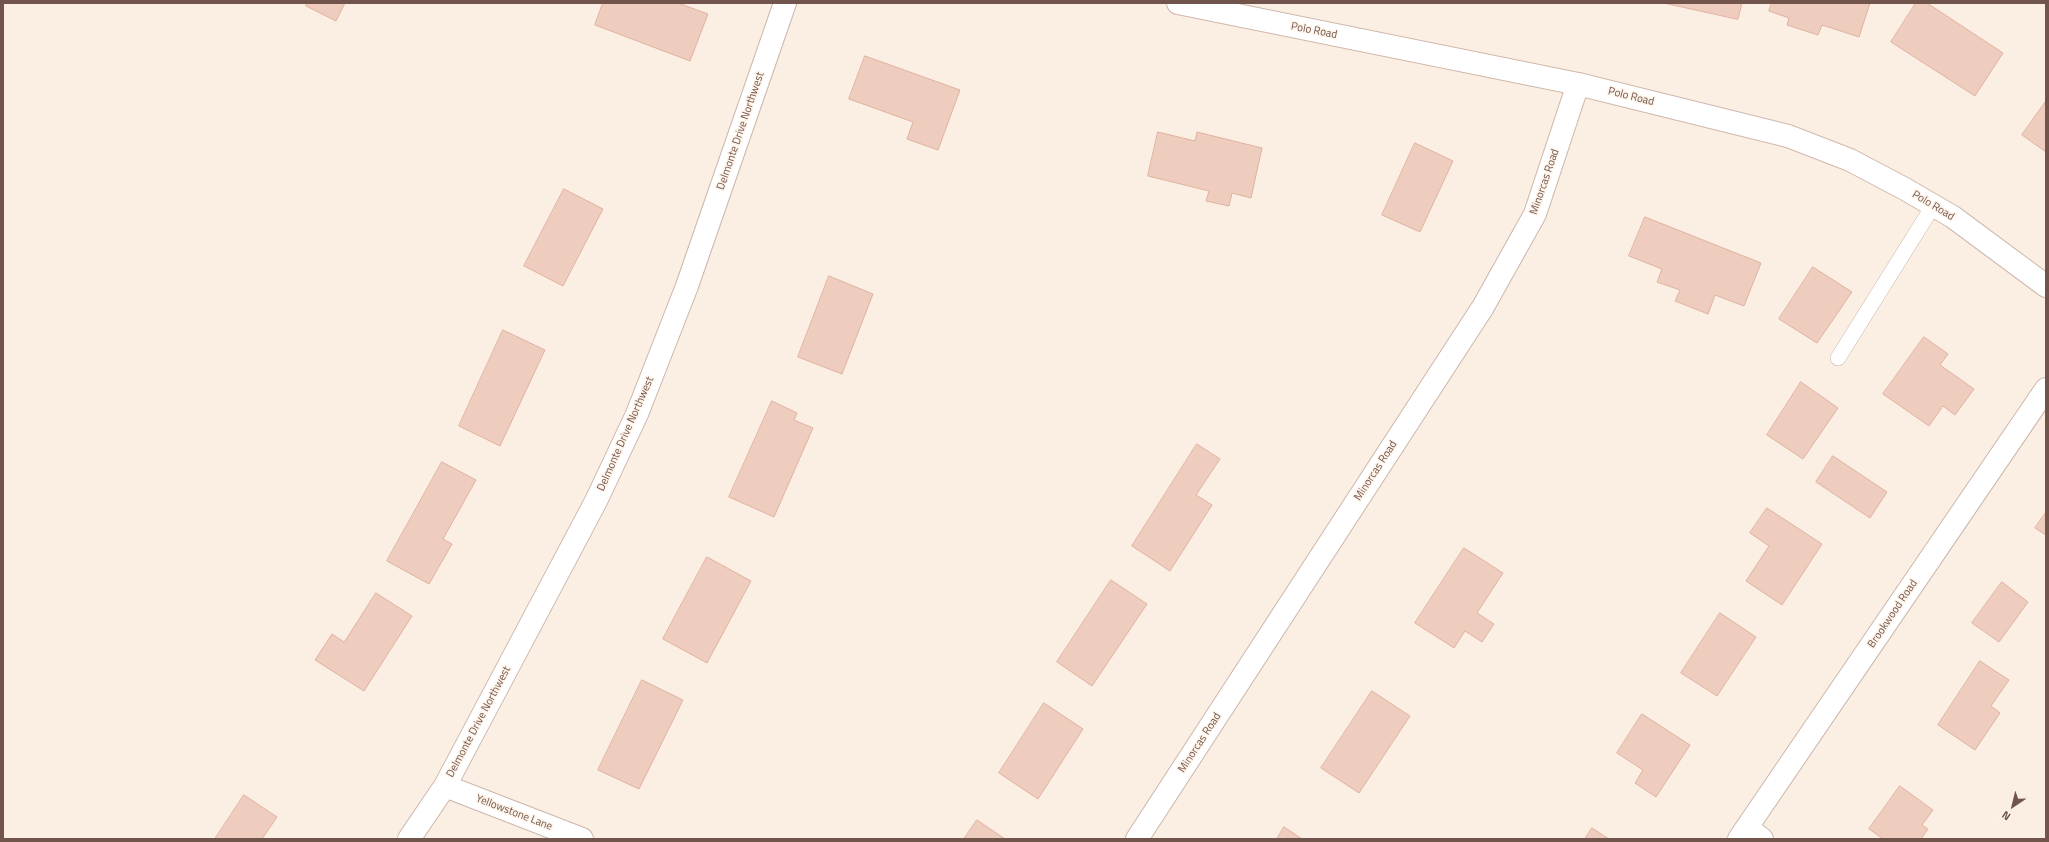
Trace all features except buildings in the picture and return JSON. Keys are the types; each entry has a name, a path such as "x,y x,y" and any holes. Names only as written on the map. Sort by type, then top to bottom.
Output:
{"street":[{"name":"Delmonte Drive Northwest","path":"409,839 445,786 592,508 637,414 688,286 786,3"},
{"name":"Polo Road","path":"1178,3 1578,84 1788,136 1850,160 1953,217 2046,286"},
{"name":"Minorcas Road","path":"1138,839 1483,307 1535,214 1578,84"},
{"name":"Brookwood Road","path":"1750,835 2046,389"},
{"name":"Yellowstone Lane","path":"445,786 582,839"}],"lane":[{"path":"1838,358 1933,206"}]}
